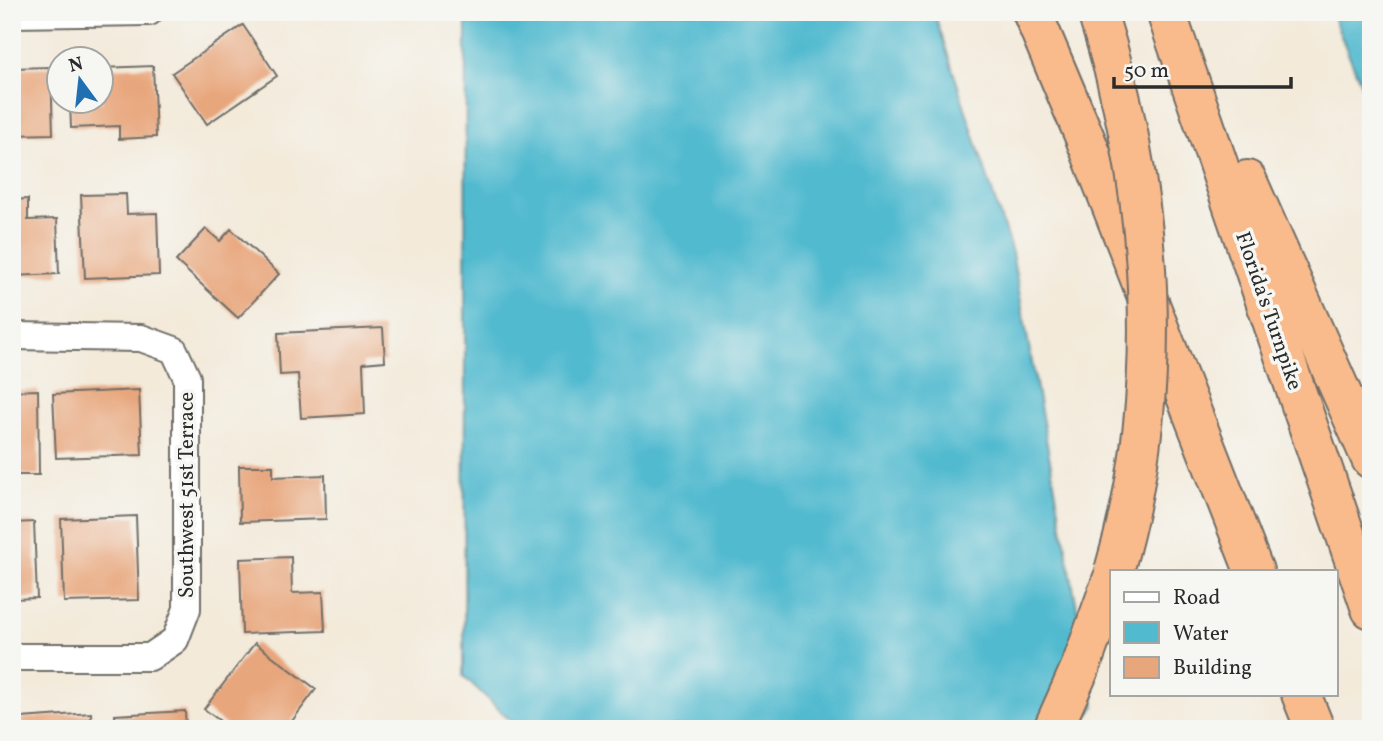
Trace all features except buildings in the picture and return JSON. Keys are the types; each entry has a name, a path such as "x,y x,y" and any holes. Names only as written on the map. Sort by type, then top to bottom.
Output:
{"highway":[{"path":"1032,12 1090,151 1254,570"},
{"path":"1097,12 1118,80 1132,145 1143,213 1148,295 1144,415 1122,547 1114,570"},
{"name":"Florida's Turnpike","path":"1166,12 1371,609"},
{"path":"1171,12 1371,460"},
{"path":"1053,729 1081,666 1110,586"},
{"path":"1302,696 1315,729"}],"street":[{"path":"12,14 149,12"},
{"name":"Southwest 51st Terrace","path":"12,336 141,338 174,350 187,378 187,609 175,640 150,657 12,657"}],"water":[{"path":"466,12 934,12 1012,253 1095,706 1079,727 517,727 464,676"},
{"path":"1331,12 1371,12 1371,108"}]}
